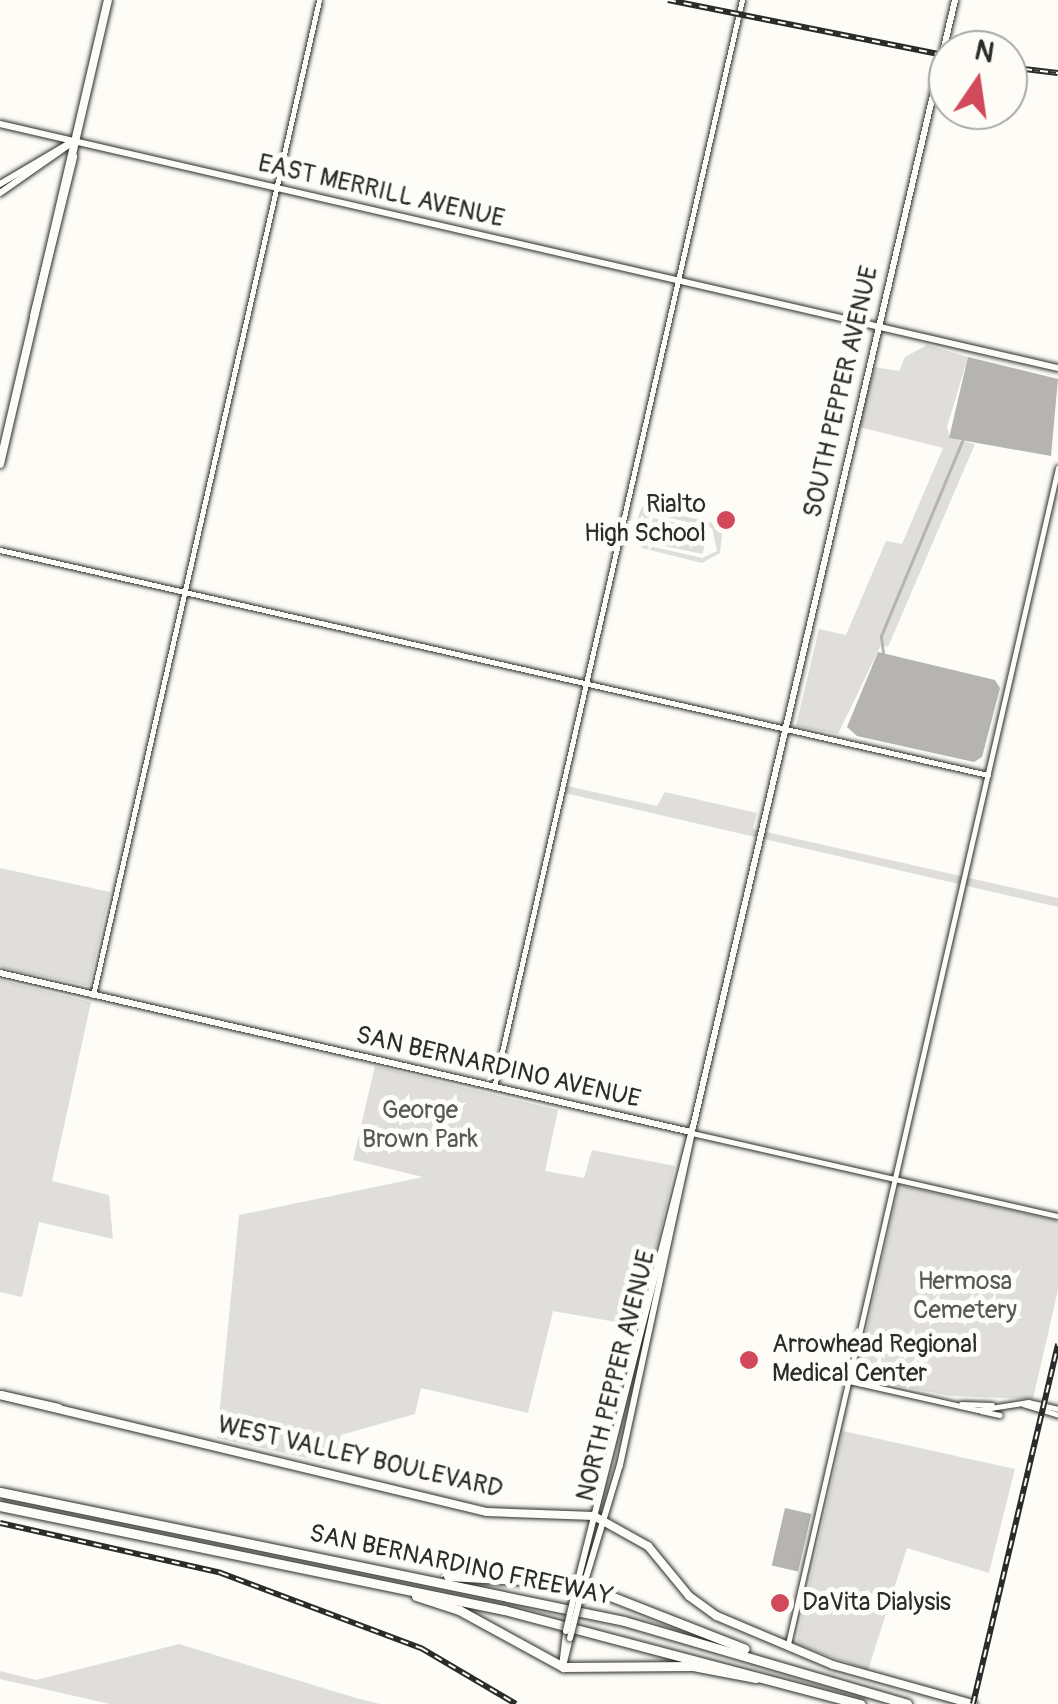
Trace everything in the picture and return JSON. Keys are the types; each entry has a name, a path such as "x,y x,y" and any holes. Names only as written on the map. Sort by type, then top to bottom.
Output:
{"highway":[{"name":"SAN BERNARDINO FREEWAY","path":"0,1490 392,1571 774,1663 907,1704"},
{"name":"SAN BERNARDINO FREEWAY","path":"1,1506 351,1577 862,1704"},
{"path":"392,1571 580,1584 774,1663"},
{"path":"351,1577 460,1610 563,1667 693,1666 805,1687"}],"main road":[{"path":"0,464 108,0"},
{"name":"SOUTH PEPPER AVENUE","path":"676,1201 955,0"},
{"name":"EAST MERRILL AVENUE","path":"0,124 1058,368"},
{"path":"0,192 54,158 74,140"},
{"path":"34,316 74,140"},
{"path":"0,184 74,140"},
{"path":"54,158 67,161"},
{"name":"SAN BERNARDINO AVENUE","path":"0,974 692,1133"},
{"name":"NORTH PEPPER AVENUE","path":"563,1667 572,1616 676,1201"},
{"name":"NORTH PEPPER AVENUE","path":"598,1518 626,1440 676,1201"},
{"name":"WEST VALLEY BOULEVARD","path":"1,1395 487,1512 598,1518 648,1546 702,1608 787,1648 973,1704"},
{"path":"622,1423 626,1440"}],"street":[{"path":"92,994 319,0"},
{"path":"494,1087 742,1"},
{"path":"787,1648 1058,468"},
{"path":"0,550 988,775"},
{"name":"SAN BERNARDINO AVENUE","path":"692,1133 1058,1216"},
{"path":"849,1381 1000,1415"},
{"path":"961,1404 1023,1404 1058,1412"},
{"path":"978,1410 993,1405"}],"green space":[{"path":"927,345 968,357 947,427 950,438 975,444 888,647 881,645 838,734 796,726 819,629 846,635 886,541 902,544 943,448 859,427 874,367 899,371 905,357"},
{"path":"642,507 723,525 720,553 702,563 642,548 632,532","holes":["654,514 712,528 717,551 702,558 645,545 638,525"]},
{"path":"653,518 708,530 703,554 648,542"},
{"path":"567,786 657,806 665,792 757,813 753,829 1058,898 1058,907 565,793"},
{"path":"0,868 110,892 89,986 0,967"},
{"path":"0,980 91,1002 52,1181 109,1195 113,1239 39,1222 22,1297 0,1292"},
{"name":"George Brown Park","path":"375,1066 558,1110 545,1171 584,1178 592,1150 675,1166 639,1326 553,1311 528,1413 421,1388 415,1414 341,1435 333,1464 217,1438 239,1215 423,1177 353,1160"},
{"name":"Hermosa Cemetery","path":"899,1185 1058,1221 1058,1290 1033,1399 951,1396 856,1378"},
{"path":"843,1431 1015,1469 989,1573 907,1548 868,1670 796,1644"},
{"path":"179,1644 380,1704 110,1704 0,1679 0,1671 36,1680"}],"shaded area":[{"path":"968,357 1058,379 1051,456 949,438"},
{"path":"878,652 995,680 1000,688 982,757 974,762 857,736 847,727"},
{"path":"785,1508 811,1514 798,1572 772,1565"}],"waterway":[{"path":"883,653 881,636 962,441"}],"railway":[{"path":"668,0 928,52"},
{"path":"1028,69 1058,73"},
{"path":"973,1704 1058,1344"},
{"path":"0,1523 221,1573 421,1648 516,1704"}],"place":[{"name":"Rialto High School","path":"726,520"},
{"name":"Arrowhead Regional Medical Center","path":"749,1360"},
{"name":"DaVita Dialysis","path":"780,1603"}]}
